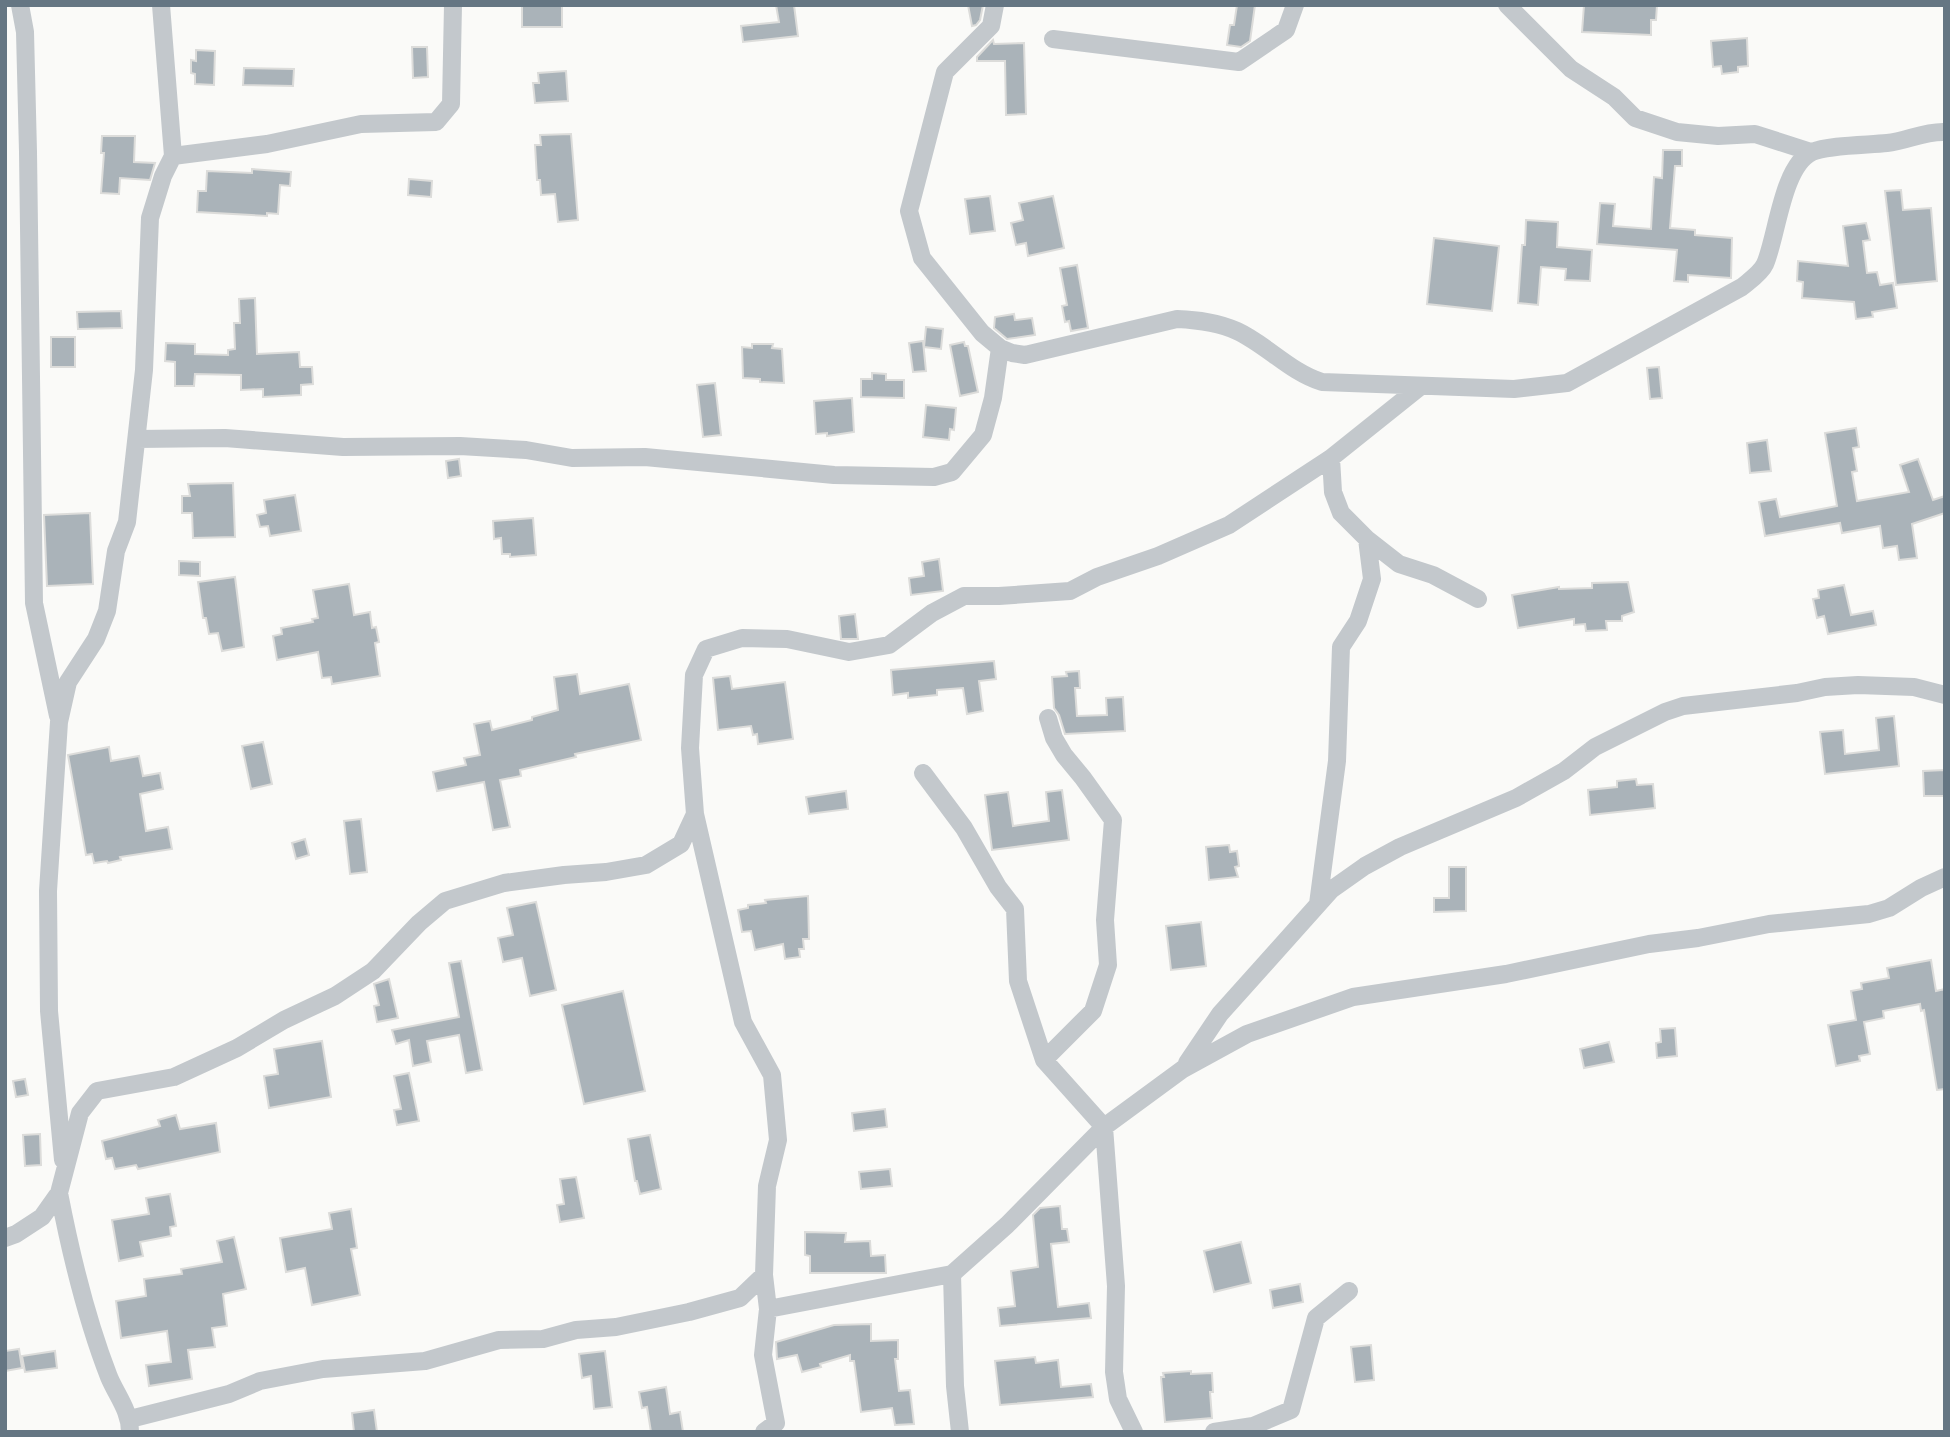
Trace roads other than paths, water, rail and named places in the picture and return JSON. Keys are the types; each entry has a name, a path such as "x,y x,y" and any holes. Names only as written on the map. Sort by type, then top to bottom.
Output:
{"street":[{"path":"20,5 25,32 28,152 34,603 59,722"},
{"path":"64,1166 49,1011 48,905 59,722 68,682 96,639 107,611 116,551 127,522 144,370 149,218 163,176 173,156 161,5"},
{"path":"173,156 267,144 361,124 436,122 452,104 453,5"},
{"path":"995,5 991,26 945,72 909,211 922,258 982,333 1000,348 1012,353 1025,355 1177,318 1199,320 1237,331 1304,377 1322,382 1514,388 1567,383 1742,287 1764,267 1778,213 1794,169 1811,152"},
{"path":"1052,40 1239,62 1286,30 1295,5"},
{"path":"1507,5 1571,69 1614,97 1635,118 1677,132 1718,136 1755,134 1811,152 1889,143 1933,131 1945,132"},
{"path":"137,439 225,438 342,447 460,446 526,450 572,458 645,457 834,474 934,477 952,472 983,435 993,398 1000,348"},
{"path":"774,1429 763,1355 768,1309 764,1275 767,1186 778,1140 772,1075 743,1022 695,814 690,748 694,675 706,649 743,638 787,639 849,652 889,645 932,613 964,596 1070,591 1097,577 1158,556 1229,525 1331,458 1421,386"},
{"path":"1331,458 1333,492 1341,513 1367,539 1399,564 1433,575 1478,599"},
{"path":"1318,904 1337,761 1340,647 1358,621 1372,579 1367,539"},
{"path":"1183,1069 1220,1014 1331,890 1365,866 1400,847 1516,798 1564,771 1595,747 1665,712 1683,706 1797,693 1825,687 1914,687 1945,695"},
{"path":"1044,1060 1093,1011 1108,965 1105,920 1113,820 1064,755 1054,738 1048,718"},
{"path":"922,773 964,828 998,887 1015,909 1018,981 1044,1060 1104,1127 1116,1286 1114,1372 1118,1399 1134,1432"},
{"path":"695,814 681,844 646,865 606,873 564,875 504,883 445,901 419,923 373,971 335,996 284,1020 237,1048 174,1077 97,1091 80,1113 64,1166 59,1194 72,1262 109,1377 130,1425 229,1394 260,1381 310,1371 425,1360 499,1340 543,1339 576,1330 616,1327 690,1312 740,1298 764,1275"},
{"path":"768,1309 952,1274 1007,1225 1104,1127 1183,1069 1247,1034 1353,997 1506,974 1649,944 1698,938 1769,924 1869,914 1889,908 1945,877"},
{"path":"5,1237 16,1234 42,1217 59,1194"},
{"path":"952,1274 955,1386 960,1432"},
{"path":"1214,1432 1253,1426 1291,1410 1316,1318 1349,1291"}]}
